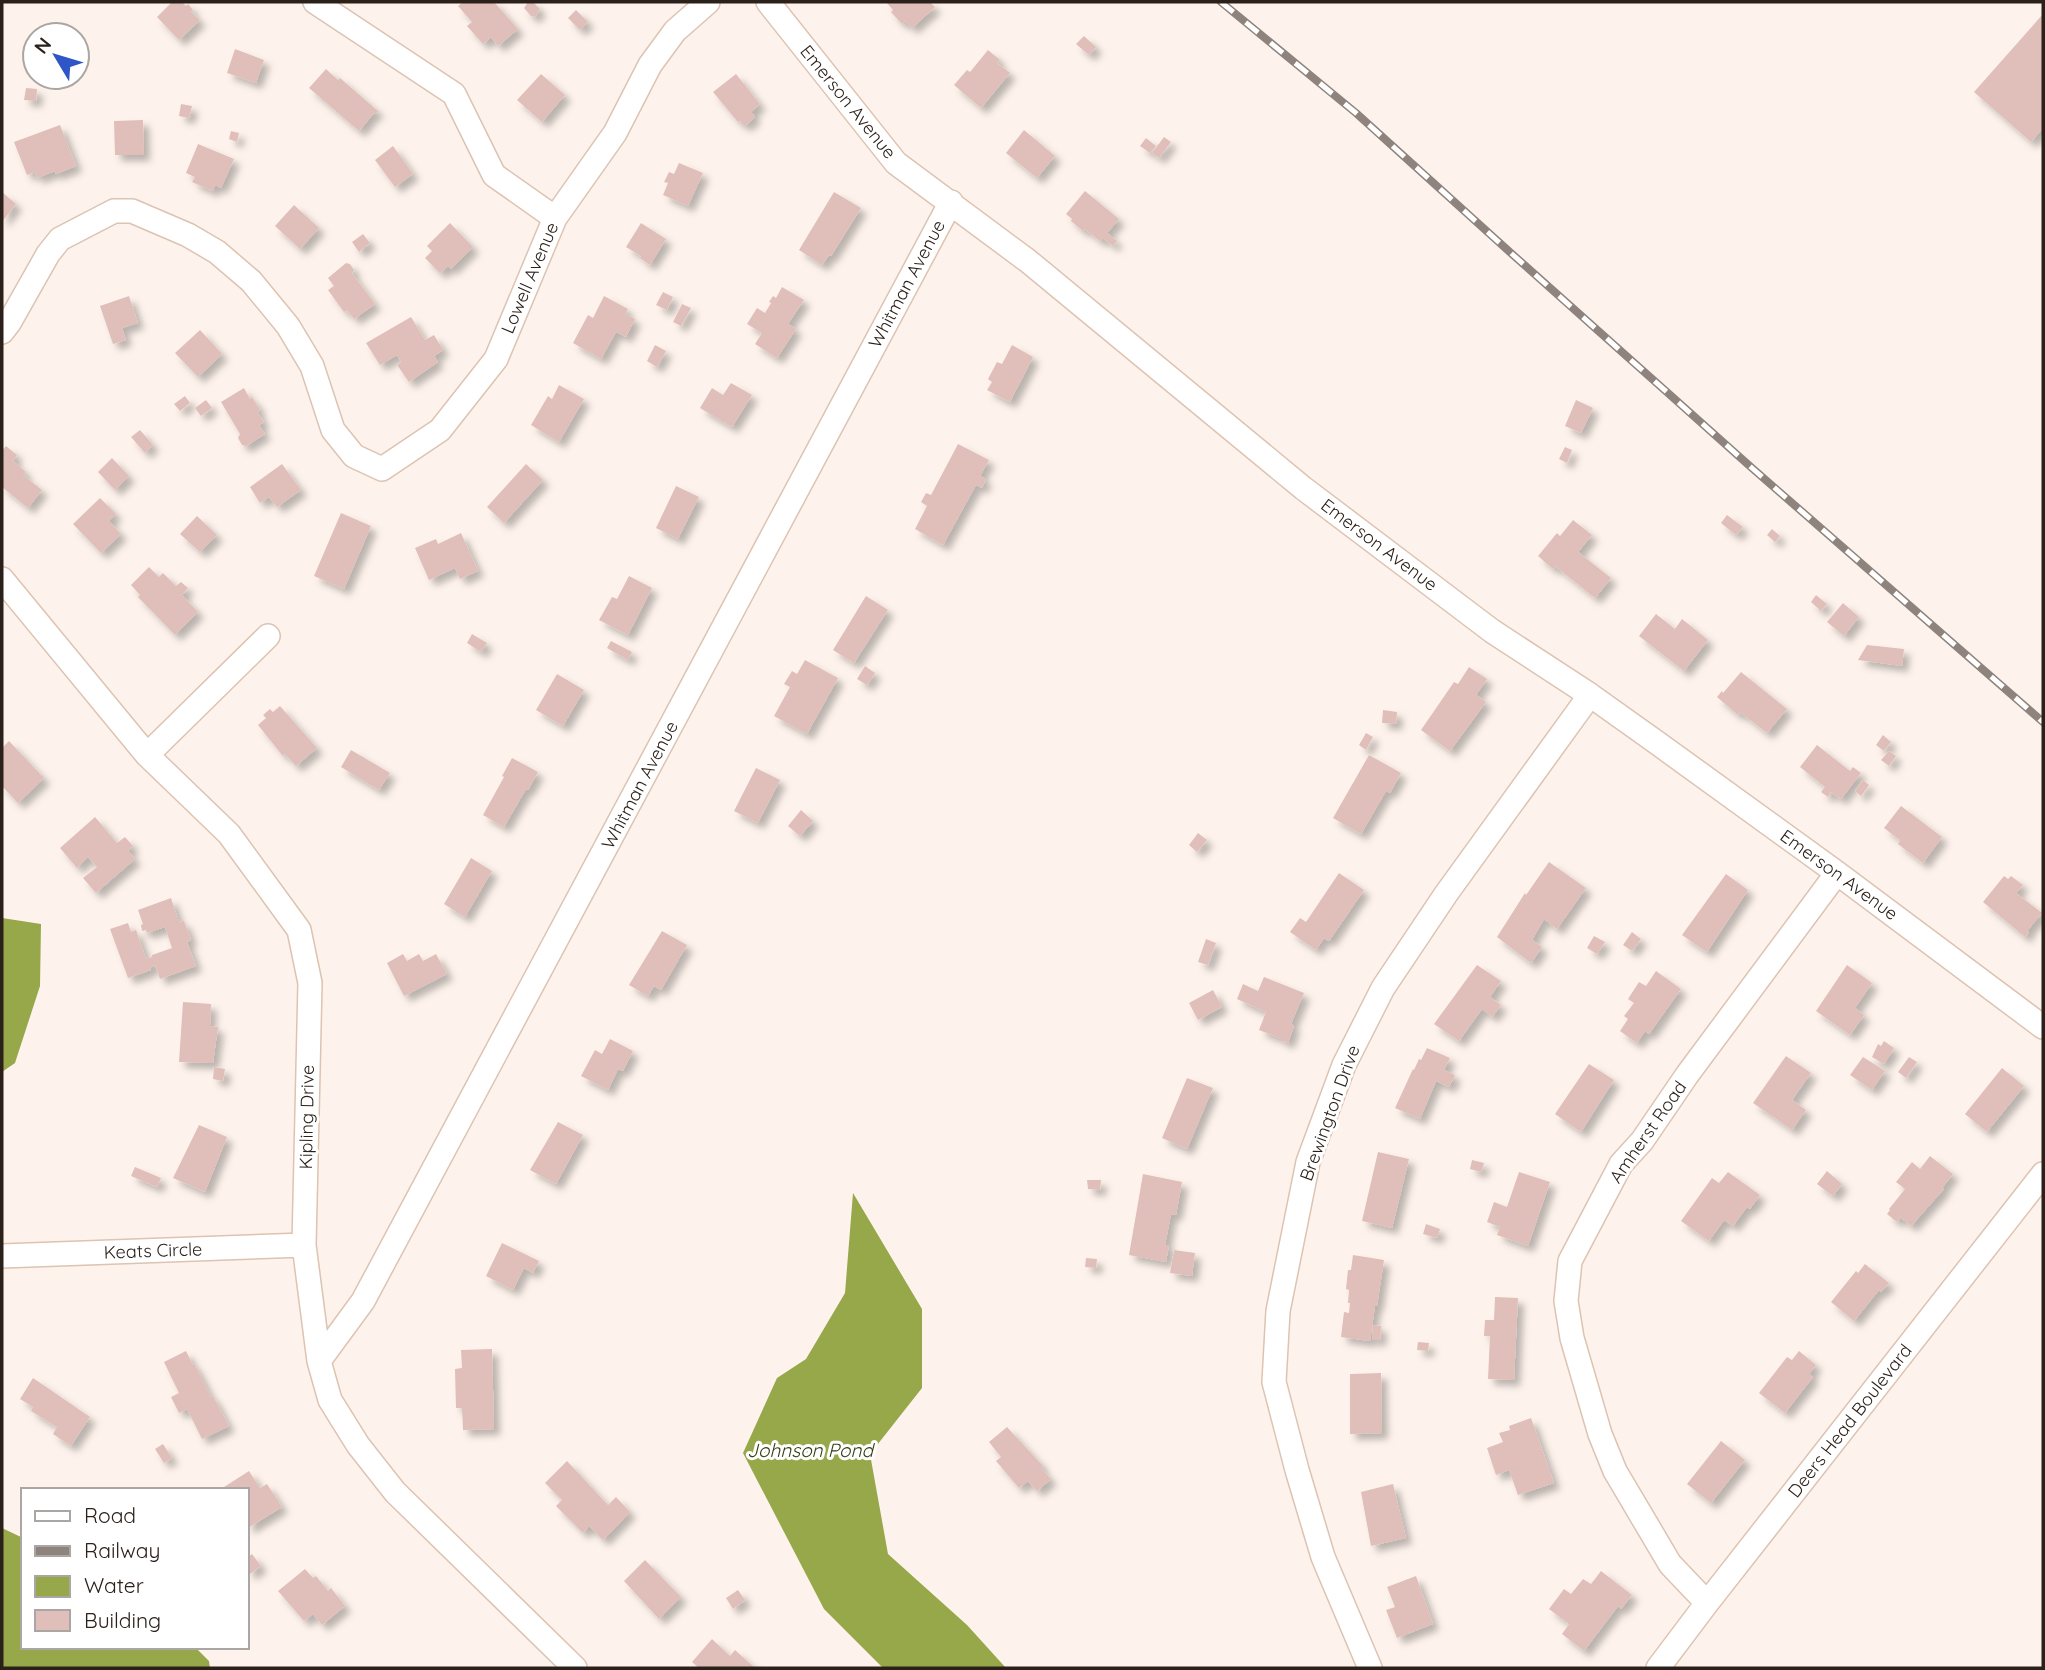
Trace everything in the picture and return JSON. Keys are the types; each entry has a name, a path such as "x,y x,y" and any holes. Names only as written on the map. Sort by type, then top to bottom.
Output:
{"street":[{"path":"315,2 454,94 494,175 555,218"},
{"name":"Lowell Avenue","path":"2,332 48,254 60,239 114,211 132,211 188,235 217,252 251,281 288,326 312,366 333,430 354,456 382,469 440,430 496,359 555,218 615,133 650,65 675,31 708,2"},
{"name":"Emerson Avenue","path":"768,2 896,163 1028,261 1303,488 1492,631 1590,695 1838,873 2043,1027"},
{"name":"Whitman Avenue","path":"320,1361 363,1301 951,202"},
{"name":"Kipling Drive","path":"2,579 147,755 229,834 299,930 310,983 304,1245 320,1361 330,1399 358,1445 395,1492 575,1668"},
{"path":"147,755 268,636"},
{"name":"Brewington Drive","path":"1370,1668 1323,1557 1274,1382 1278,1311 1308,1162 1344,1065 1383,988 1446,894 1590,695"},
{"name":"Amherst Road","path":"1707,1603 1670,1564 1615,1471 1600,1434 1572,1338 1566,1301 1570,1261 1621,1164 1642,1141 1687,1075 1838,873"},
{"name":"Deers Head Boulevard","path":"1658,1668 2043,1174"},
{"name":"Keats Circle","path":"2,1256 304,1245"}],"water":[{"path":"2,918 41,924 40,986 15,1063 2,1072"},
{"name":"Johnson Pond","path":"853,1193 922,1309 922,1388 870,1454 888,1554 967,1625 1006,1668 883,1668 824,1609 743,1453 777,1378 806,1359 845,1293"},
{"path":"2,1528 21,1537 21,1649 197,1649 209,1661 210,1668 2,1668"}],"building":[{"path":"172,2 182,2 186,6 188,4 193,10 191,12 200,20 179,40 157,17"},
{"path":"463,2 494,2 518,29 498,46 491,37 483,44 467,26 472,22 458,6"},
{"path":"528,2 533,2 540,9 535,17 524,8"},
{"path":"886,2 930,2 935,7 912,28 905,21 902,24"},
{"path":"576,10 588,22 580,30 568,18"},
{"path":"2043,14 2043,128 2031,142 1974,92"},
{"path":"1084,36 1096,47 1089,55 1076,44"},
{"path":"235,49 264,60 256,83 227,73"},
{"path":"988,50 1000,60 997,63 1010,73 981,108 954,85 967,70 970,72"},
{"path":"326,69 378,111 359,131 309,88"},
{"path":"541,74 565,95 542,122 517,100"},
{"path":"736,74 760,104 751,112 755,117 745,126 738,122 713,92"},
{"path":"26,91 37,91 36,101 24,100"},
{"path":"181,104 192,106 189,118 179,116"},
{"path":"143,120 144,155 115,155 114,121"},
{"path":"60,125 76,166 37,178 35,172 27,175 14,142"},
{"path":"1024,130 1055,156 1037,178 1006,153"},
{"path":"231,131 239,133 237,142 229,139"},
{"path":"1164,137 1171,142 1159,158 1152,153"},
{"path":"1146,138 1156,146 1150,153 1140,146"},
{"path":"198,144 234,159 221,188 215,185 213,191 192,182 195,177 186,173"},
{"path":"393,146 413,174 395,187 375,160"},
{"path":"679,163 703,173 688,206 663,195 668,183 664,182 669,172 674,174"},
{"path":"1085,191 1119,219 1107,233 1117,241 1113,246 1103,238 1100,241 1085,229 1083,231 1066,214"},
{"path":"2,192 16,204 2,222"},
{"path":"834,192 861,208 831,256 829,255 822,265 799,250"},
{"path":"294,205 319,228 300,249 275,226"},
{"path":"450,223 473,247 451,269 448,266 440,273 425,258 432,251 427,246"},
{"path":"641,223 666,239 650,265 626,247"},
{"path":"363,234 370,243 359,252 352,242"},
{"path":"346,263 350,264 354,270 352,273 375,304 354,319 347,310 344,312 328,290 334,286 328,278"},
{"path":"782,287 804,300 788,324 796,329 777,358 755,344 762,333 747,324 757,308 765,313 771,303 769,302 773,296 776,298"},
{"path":"663,292 673,297 667,310 656,305"},
{"path":"129,296 138,323 122,328 126,340 113,344 100,306"},
{"path":"604,296 628,309 625,314 635,319 626,337 616,332 601,359 573,343 588,315 593,318"},
{"path":"682,304 691,308 681,326 673,322"},
{"path":"411,317 425,340 434,335 443,350 434,356 438,362 409,382 397,365 401,362 397,355 380,365 366,343"},
{"path":"200,330 222,354 198,377 175,353"},
{"path":"655,345 666,351 657,367 647,361"},
{"path":"1012,345 1033,357 1010,402 987,390 992,382 988,379 997,362 1002,364"},
{"path":"731,383 752,395 732,427 700,408 712,388 723,395"},
{"path":"559,385 584,399 559,442 531,425 548,396 552,399"},
{"path":"244,388 260,410 257,412 264,422 259,425 265,434 246,446 242,445 238,438 240,434 221,402"},
{"path":"185,396 190,403 180,411 174,404"},
{"path":"206,400 212,408 201,416 195,408"},
{"path":"1576,400 1593,408 1581,433 1565,426"},
{"path":"140,430 153,445 145,453 131,437"},
{"path":"958,444 989,460 980,476 986,479 982,488 976,485 943,545 915,529 927,506 921,502 926,493 931,495"},
{"path":"6,446 17,455 13,461 26,472 23,475 42,490 28,508 2,487 2,451"},
{"path":"1565,447 1572,450 1567,463 1559,459"},
{"path":"112,458 129,476 115,490 98,472"},
{"path":"282,464 301,490 277,507 269,497 260,503 250,487"},
{"path":"526,464 543,480 504,523 487,507"},
{"path":"676,486 699,497 678,539 656,528"},
{"path":"100,498 116,514 109,521 121,534 101,553 73,524"},
{"path":"341,513 371,526 344,589 314,576"},
{"path":"1727,515 1743,527 1736,535 1721,523"},
{"path":"197,516 217,535 200,552 180,534"},
{"path":"1573,520 1592,535 1578,552 1611,578 1595,598 1538,556 1557,533 1560,536"},
{"path":"1772,529 1780,536 1775,542 1767,535"},
{"path":"461,533 478,571 460,579 455,568 429,580 415,548 436,539 438,544"},
{"path":"149,567 159,577 163,573 176,586 181,582 188,588 182,595 198,612 175,635 138,597 140,595 131,585"},
{"path":"629,576 652,588 628,635 599,620 612,597 617,599"},
{"path":"1816,595 1827,604 1821,611 1811,602"},
{"path":"866,596 888,610 854,663 833,650"},
{"path":"1843,603 1859,617 1844,636 1827,622"},
{"path":"1656,614 1675,629 1682,619 1708,640 1684,671 1639,636"},
{"path":"472,634 487,643 481,652 467,643"},
{"path":"611,641 632,652 628,660 607,648"},
{"path":"1867,645 1904,649 1902,666 1858,660"},
{"path":"805,660 838,678 807,734 774,716 790,687 784,684 792,671 797,674"},
{"path":"865,666 875,673 867,685 857,679"},
{"path":"1469,667 1487,679 1476,695 1486,702 1450,751 1421,730 1454,682 1458,684"},
{"path":"1741,672 1787,709 1767,733 1740,712 1738,715 1717,697"},
{"path":"557,674 584,690 563,726 536,710"},
{"path":"280,706 317,748 296,766 285,754 283,756 258,725 266,718 263,715"},
{"path":"1383,710 1397,712 1396,724 1382,723"},
{"path":"1366,733 1373,737 1366,750 1359,745"},
{"path":"1883,735 1891,742 1884,751 1876,745"},
{"path":"9,741 44,778 18,803 2,786 2,748"},
{"path":"1817,745 1850,771 1853,767 1861,773 1841,799 1831,792 1828,797 1821,792 1825,787 1800,767"},
{"path":"351,750 390,773 379,790 341,767"},
{"path":"1889,751 1896,756 1889,766 1881,760"},
{"path":"1369,755 1401,773 1390,793 1386,791 1361,834 1333,818"},
{"path":"512,758 538,772 504,827 483,815"},
{"path":"756,768 780,780 758,823 734,811"},
{"path":"1863,780 1869,785 1861,796 1855,791"},
{"path":"1901,806 1942,837 1923,863 1898,844 1900,840 1884,828"},
{"path":"801,810 813,821 800,836 788,826"},
{"path":"95,817 117,843 125,837 133,846 128,851 135,859 96,893 83,878 97,867 88,857 77,868 60,848"},
{"path":"1198,833 1207,840 1197,852 1189,845"},
{"path":"471,858 492,871 465,917 444,904"},
{"path":"1549,862 1586,888 1557,929 1544,919 1532,940 1542,947 1531,963 1497,937"},
{"path":"1339,873 1364,890 1329,941 1324,938 1316,950 1290,932 1300,918 1306,922"},
{"path":"1726,874 1748,890 1707,952 1682,935"},
{"path":"2004,876 2008,879 2011,876 2023,885 2016,893 2042,913 2025,937 1983,902"},
{"path":"171,898 179,922 184,921 191,940 187,942 196,966 160,979 155,965 150,967 151,970 128,978 110,929 128,923 131,932 136,930 146,959 172,948 165,927 147,933 146,930 142,931 143,924 138,910"},
{"path":"662,931 687,945 661,990 654,986 648,996 629,985"},
{"path":"1632,932 1641,939 1632,951 1623,945"},
{"path":"1594,936 1605,942 1597,954 1587,948"},
{"path":"1206,939 1216,943 1208,965 1198,962"},
{"path":"403,954 407,961 419,954 423,961 436,954 447,974 404,996 387,963"},
{"path":"1477,965 1501,981 1490,997 1501,1005 1492,1017 1482,1009 1459,1041 1434,1024"},
{"path":"1847,965 1872,983 1855,1008 1864,1015 1850,1035 1816,1011"},
{"path":"1656,971 1681,989 1649,1034 1645,1031 1637,1043 1620,1031 1628,1019 1624,1016 1634,1003 1628,999 1639,982 1646,986"},
{"path":"1264,977 1304,993 1291,1024 1294,1026 1288,1043 1259,1030 1266,1012 1237,999 1243,984 1258,991"},
{"path":"1213,990 1222,1007 1198,1020 1189,1003"},
{"path":"183,1002 211,1004 210,1026 218,1027 213,1063 179,1062"},
{"path":"610,1039 633,1051 623,1071 618,1069 608,1090 581,1076 595,1050 602,1054"},
{"path":"1884,1041 1894,1048 1884,1064 1872,1057 1878,1044 1881,1046"},
{"path":"1427,1048 1450,1058 1444,1070 1455,1075 1449,1087 1436,1081 1420,1119 1395,1108 1413,1069"},
{"path":"1786,1056 1811,1073 1792,1100 1806,1110 1792,1130 1753,1103"},
{"path":"1863,1057 1885,1071 1872,1090 1850,1075"},
{"path":"1909,1057 1917,1062 1906,1078 1898,1072"},
{"path":"1589,1064 1614,1080 1581,1132 1555,1114"},
{"path":"214,1067 225,1069 223,1081 213,1079"},
{"path":"2002,1068 2024,1086 1987,1132 1965,1114"},
{"path":"1187,1078 1213,1088 1187,1149 1162,1138"},
{"path":"558,1122 583,1135 556,1184 530,1170"},
{"path":"199,1125 227,1137 205,1192 173,1178"},
{"path":"1378,1152 1409,1159 1392,1228 1362,1221"},
{"path":"1930,1156 1953,1174 1942,1188 1944,1189 1911,1226 1900,1217 1897,1222 1887,1214 1905,1189 1896,1182 1912,1162 1920,1169"},
{"path":"1472,1160 1484,1163 1481,1172 1470,1169"},
{"path":"135,1167 161,1178 157,1187 131,1176"},
{"path":"1827,1171 1842,1184 1833,1196 1817,1184"},
{"path":"1519,1172 1550,1182 1528,1246 1497,1235 1500,1227 1487,1222 1494,1202 1507,1207"},
{"path":"1728,1172 1760,1195 1733,1226 1724,1220 1709,1241 1681,1221 1712,1178 1719,1183"},
{"path":"1143,1174 1182,1182 1176,1215 1171,1214 1165,1245 1169,1245 1166,1262 1129,1255"},
{"path":"1087,1180 1101,1180 1100,1190 1088,1189"},
{"path":"1426,1224 1440,1229 1437,1238 1423,1234"},
{"path":"502,1243 539,1261 533,1273 524,1268 513,1290 486,1276"},
{"path":"1174,1250 1195,1253 1192,1276 1170,1273"},
{"path":"1353,1255 1384,1260 1370,1341 1341,1337 1344,1312 1349,1313 1349,1290 1346,1289"},
{"path":"1086,1258 1097,1259 1096,1268 1085,1267"},
{"path":"1865,1264 1889,1283 1881,1292 1879,1290 1854,1321 1831,1302"},
{"path":"1495,1297 1518,1298 1514,1380 1488,1379 1490,1336 1484,1336 1485,1320 1494,1320"},
{"path":"1373,1325 1381,1326 1380,1340 1372,1340"},
{"path":"1418,1342 1429,1343 1428,1351 1417,1350"},
{"path":"492,1349 494,1429 463,1430 462,1408 456,1408 455,1369 462,1368 461,1350"},
{"path":"186,1351 229,1426 202,1439 187,1409 179,1413 171,1397 179,1393 164,1362"},
{"path":"1799,1351 1816,1365 1809,1374 1813,1377 1785,1413 1759,1393 1787,1357 1792,1360"},
{"path":"1381,1373 1382,1433 1350,1434 1350,1374"},
{"path":"33,1378 90,1417 71,1446 53,1434 57,1427 31,1411 33,1407 20,1399"},
{"path":"1531,1418 1554,1483 1518,1495 1509,1470 1496,1475 1487,1448 1503,1442 1499,1433 1510,1430 1509,1426"},
{"path":"1007,1427 1043,1466 1041,1468 1051,1479 1037,1491 1028,1481 1019,1488 996,1461 1001,1457 989,1442"},
{"path":"1721,1441 1745,1460 1711,1503 1687,1484"},
{"path":"163,1444 172,1458 164,1463 155,1449"},
{"path":"567,1461 608,1505 616,1497 630,1512 603,1540 589,1526 583,1533 556,1506 562,1500 545,1483"},
{"path":"249,1471 260,1488 267,1484 282,1507 248,1528 248,1488 224,1487"},
{"path":"1393,1484 1406,1538 1371,1546 1361,1492"},
{"path":"252,1554 261,1566 250,1574 248,1571 248,1557"},
{"path":"645,1560 681,1597 659,1619 624,1581"},
{"path":"305,1569 313,1578 316,1576 328,1591 331,1588 345,1606 322,1625 313,1614 304,1621 278,1591"},
{"path":"1601,1571 1632,1595 1621,1609 1618,1606 1584,1651 1562,1634 1569,1624 1549,1609 1564,1589 1571,1594 1583,1579 1591,1584"},
{"path":"1416,1576 1433,1624 1397,1638 1386,1610 1395,1607 1387,1587"},
{"path":"738,1590 745,1600 733,1609 726,1598"},
{"path":"712,1639 730,1656 735,1650 755,1668 699,1668 692,1662"}],"railway":[{"path":"1221,2 1356,113 1752,468 2043,722"}]}
